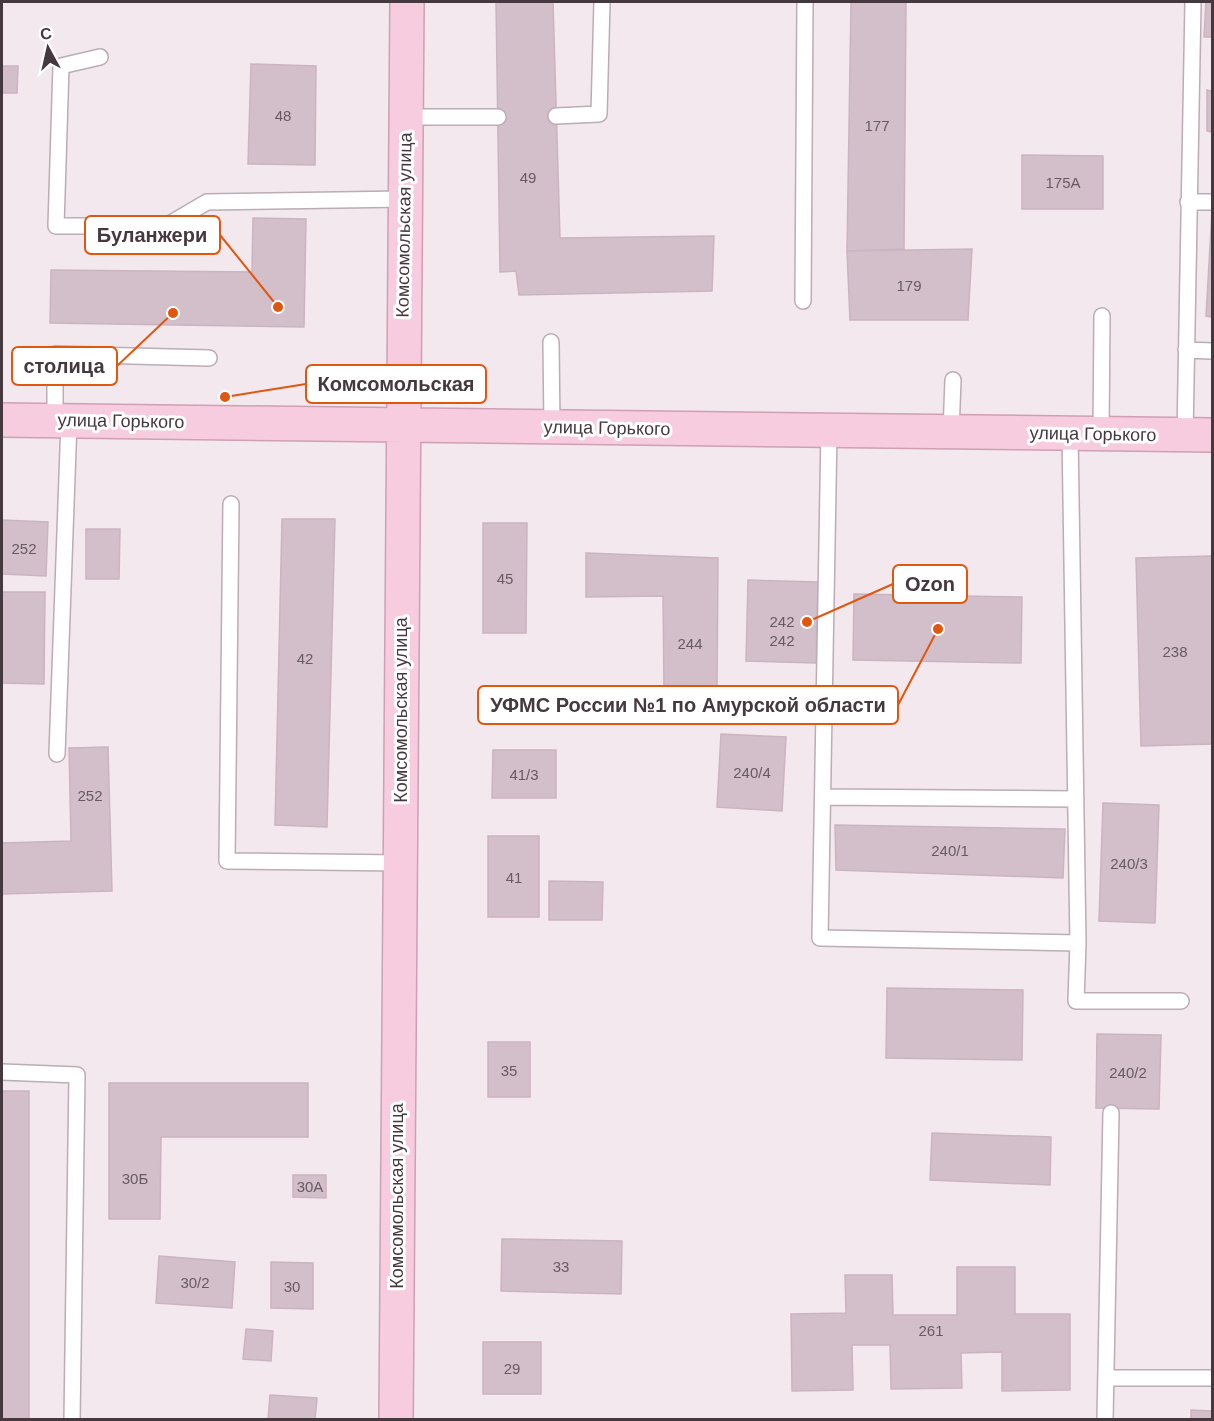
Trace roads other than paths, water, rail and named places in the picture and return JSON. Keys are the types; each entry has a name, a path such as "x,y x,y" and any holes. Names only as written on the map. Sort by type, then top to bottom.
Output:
{"street":[{"name":"Комсомольская улица","path":"396,1419 406,2"},
{"name":"улица Горького","path":"2,420 1198,435"}],"lane":[{"path":"556,116 599,114 602,2"},
{"path":"803,301 805,2"},
{"path":"1193,2 1186,350 1198,435"},
{"path":"100,57 61,66 56,226 166,226 207,202 405,199"},
{"path":"405,117 498,117"},
{"path":"1188,202 1212,202"},
{"path":"1102,316 1085,434 1076,799 1078,944 1076,1001 1181,1001"},
{"path":"551,342 552,427"},
{"path":"1186,350 1212,351"},
{"path":"57,754 62,421 55,354 209,358"},
{"path":"951,432 953,380"},
{"path":"829,430 820,938 1078,944"},
{"path":"231,504 227,861 400,863"},
{"path":"823,797 1076,799"},
{"path":"2,1072 77,1075 72,1419"},
{"path":"1105,1419 1111,1113"},
{"path":"1106,1378 1212,1378"}],"place":[{"name":"Буланжери","path":"278,307"},
{"name":"столица","path":"173,313"},
{"name":"Комсомольская","path":"225,397"},
{"name":"Ozon","path":"807,622"},
{"name":"УФМС России №1 по Амурской области","path":"938,629"}]}
